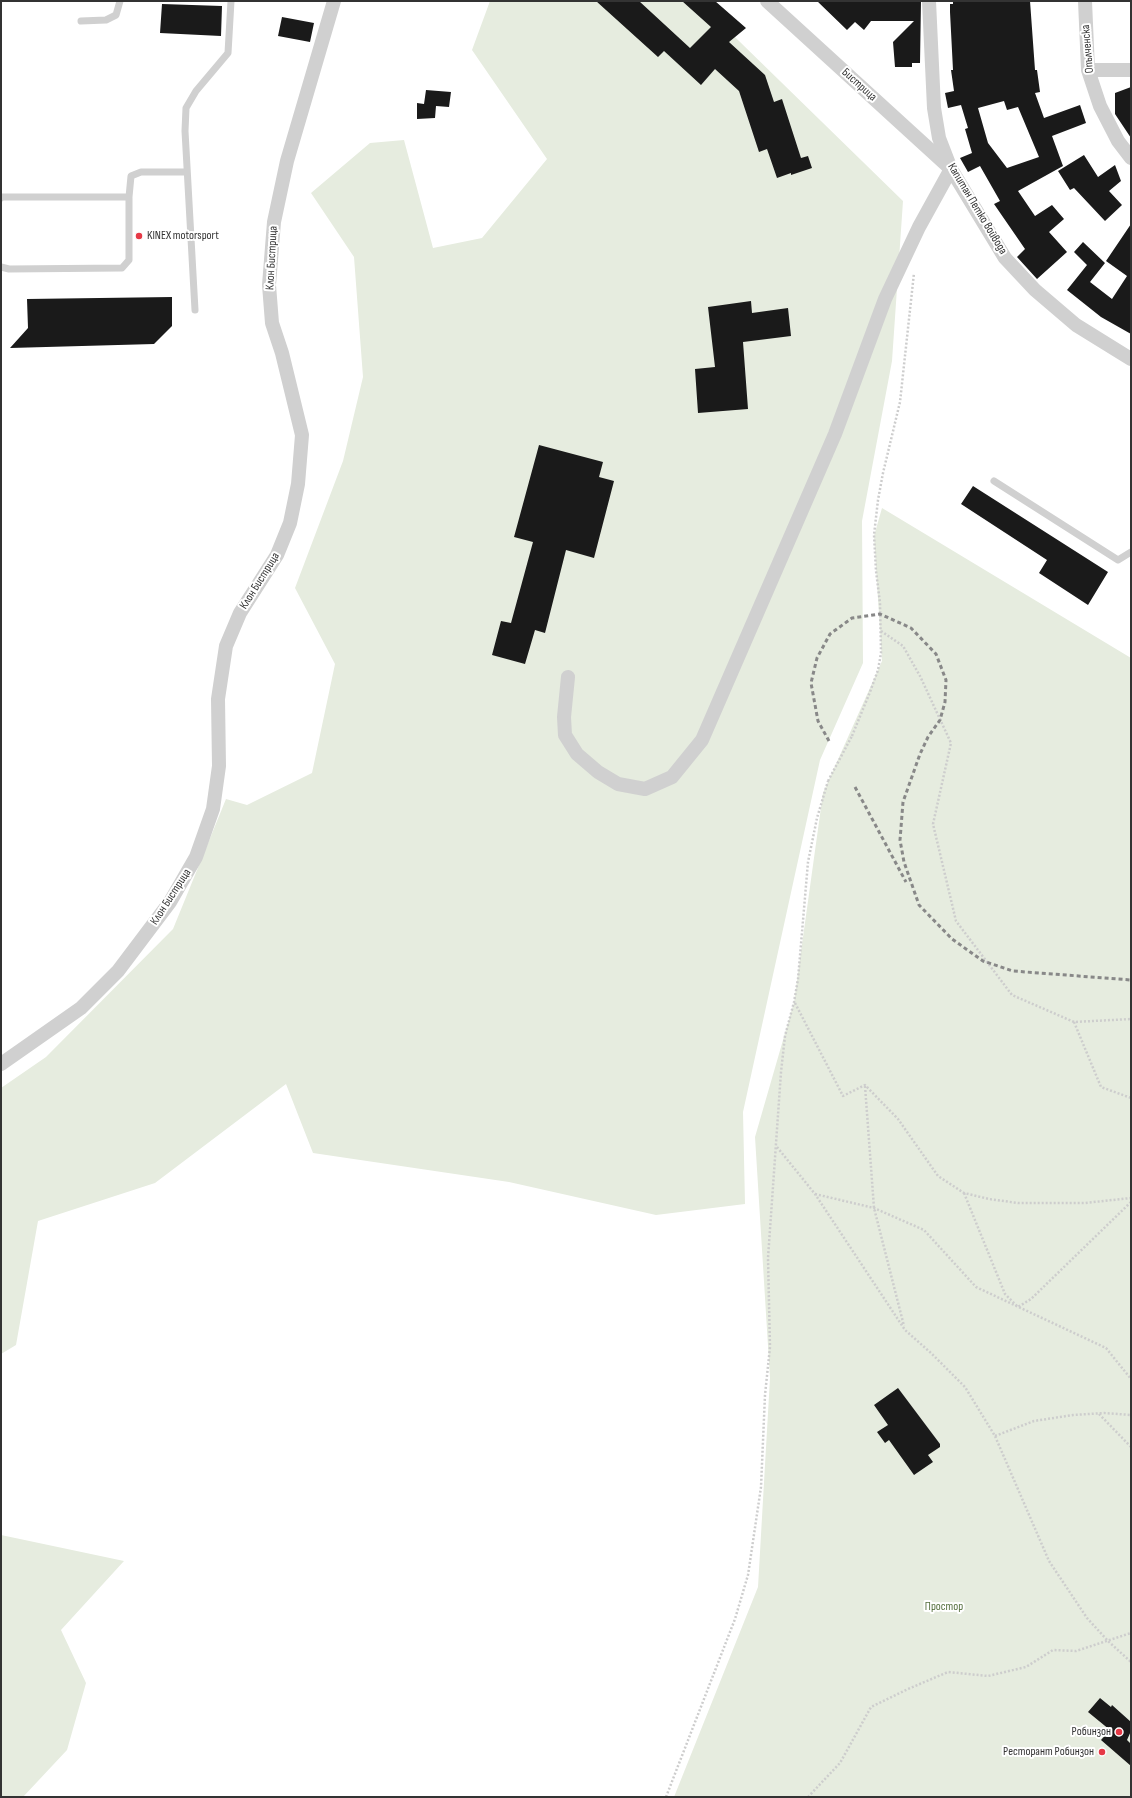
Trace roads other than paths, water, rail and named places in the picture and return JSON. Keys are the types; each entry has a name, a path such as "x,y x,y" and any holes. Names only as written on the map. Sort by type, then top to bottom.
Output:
{"street":[{"name":"Клон Бистрица","path":"1,1064 81,1008 118,971 170,902 196,857 213,810 219,766 218,699 226,646 240,613 277,555 290,523 298,484 302,435 282,353 272,323 268,285 274,222 287,161 334,1"},
{"name":"Бистрица","path":"767,1 951,169"},
{"name":"Капитан Петко войвода","path":"929,1 934,108 939,138 951,169 1006,258 1035,290 1076,325 1131,359"},
{"name":"Опълченска","path":"1085,1 1088,70 1100,106 1118,141 1131,158"},
{"path":"1088,70 1131,70"},
{"path":"568,677 564,717 565,735 577,754 598,772 618,784 646,789 672,777 702,740 835,434 886,299 919,227 951,169"}],"lane":[{"path":"81,21 106,20 116,14 120,1"},
{"path":"194,310 184,131 186,108 196,91 228,53 231,1"},
{"path":"1,267 9,269 122,268 129,260 128,197 132,176 141,172 187,172"},
{"path":"1,198 128,197"},
{"path":"994,481 1118,560 1131,552"}],"railway":[{"path":"829,741 818,721 811,683 817,658 830,634 852,618 880,614 911,628 936,654 946,680 945,702 940,720 928,737 920,754 903,802 900,840 904,862 919,905 952,939 983,961 1013,971 1131,980"},
{"path":"855,787 906,882"}],"place":[{"name":"KINEX motorsport","path":"139,236"},
{"name":"Робинзон","path":"1119,1732"},
{"name":"Ресторант Робинзон","path":"1102,1752"}],"park label":[{"name":"Простор","path":"944,1607"}]}
